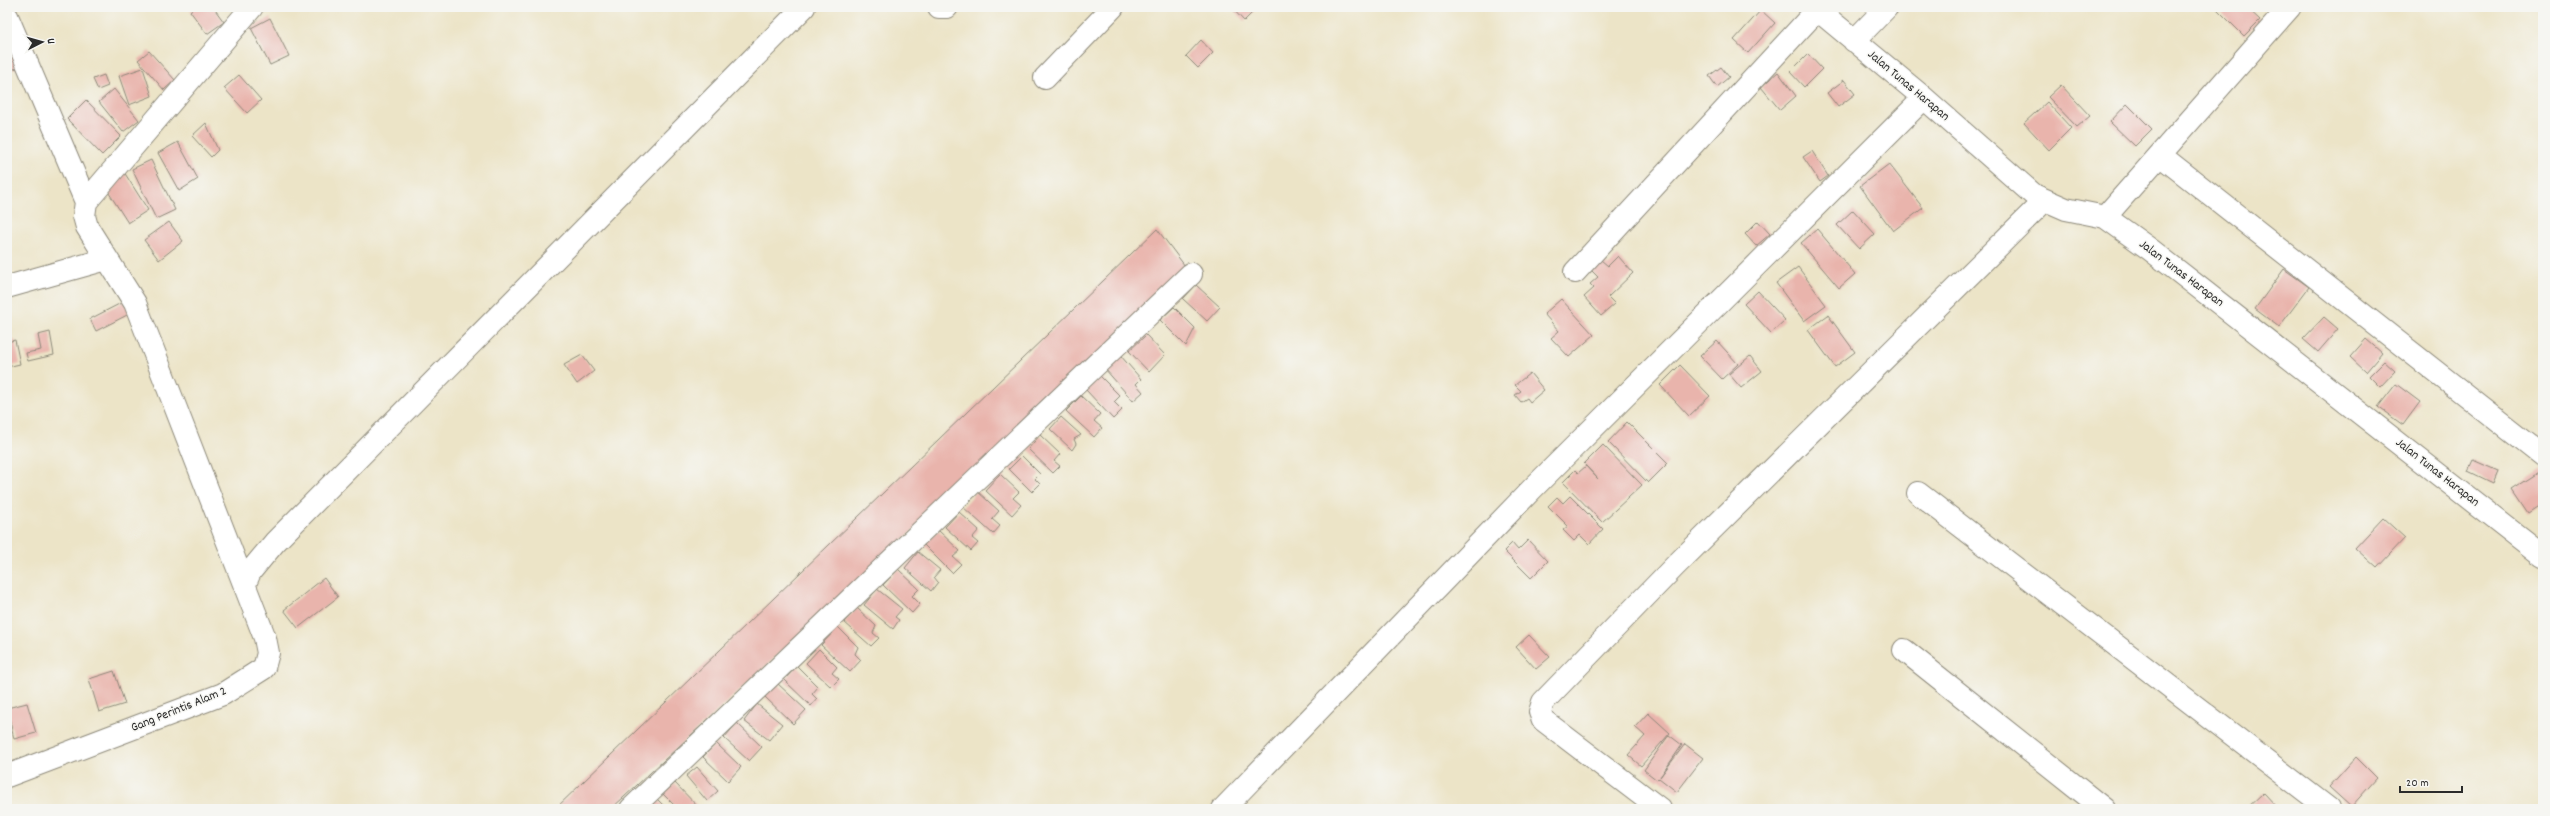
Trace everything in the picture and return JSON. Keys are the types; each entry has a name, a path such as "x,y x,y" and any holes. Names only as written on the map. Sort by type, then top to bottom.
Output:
{"street":[{"path":"7,16 86,202 252,7"},
{"path":"245,584 250,572 275,542 804,7"},
{"path":"939,7 947,7"},
{"path":"1045,78 1113,7"},
{"path":"1854,41 1887,7"},
{"path":"2104,218 2290,7"},
{"path":"1575,272 1816,8"},
{"name":"Jalan Tunas Harapan","path":"1816,8 1924,98 2034,195 2044,201 2066,209 2104,218 2151,250 2273,343 2543,556"},
{"path":"1223,809 1532,489 1924,98"},
{"path":"2160,155 2543,456"},
{"path":"1660,809 1543,720 1540,712 1543,702 1675,566 2044,201"},
{"name":"Gang Perintis Alam 2","path":"7,776 223,694 264,668 268,653 265,638 245,584 135,302 87,228 84,216 86,202"},
{"path":"7,287 107,259"},
{"path":"631,809 1191,274"},
{"path":"1918,493 2329,809"},
{"path":"1904,650 2104,809"}],"building":[{"path":"195,7 213,7 224,22 207,34 190,11"},
{"path":"1231,7 1258,7 1244,21"},
{"path":"2215,7 2246,7 2260,20 2244,36"},
{"path":"1761,10 1775,23 1748,53 1734,40"},
{"path":"270,18 289,56 270,65 251,28"},
{"path":"1201,40 1213,53 1198,68 1186,56"},
{"path":"16,51 21,67 7,71 7,53"},
{"path":"149,51 175,80 164,90 138,60"},
{"path":"1808,54 1822,69 1804,87 1790,72"},
{"path":"1721,67 1729,77 1717,87 1709,76"},
{"path":"143,68 152,96 129,105 119,76"},
{"path":"1778,72 1796,96 1780,110 1761,87"},
{"path":"104,75 108,86 98,90 93,79"},
{"path":"239,75 261,100 247,113 224,88"},
{"path":"1844,80 1855,94 1838,107 1827,93"},
{"path":"2061,85 2090,116 2077,127 2048,97"},
{"path":"114,89 139,120 123,132 99,102"},
{"path":"86,100 121,136 102,155 67,119"},
{"path":"2047,102 2071,128 2049,150 2024,123"},
{"path":"2127,104 2152,129 2135,146 2110,122"},
{"path":"206,123 218,150 211,157 192,136"},
{"path":"178,142 198,179 179,191 158,153"},
{"path":"1812,151 1828,176 1820,182 1803,157"},
{"path":"151,160 175,210 156,219 132,169"},
{"path":"1889,164 1923,208 1893,231 1860,186"},
{"path":"124,172 148,210 128,223 107,190"},
{"path":"1853,210 1875,234 1859,249 1837,225"},
{"path":"1758,221 1770,234 1756,246 1745,234"},
{"path":"169,222 183,241 159,260 144,240"},
{"path":"1157,229 1191,274 611,809 555,809"},
{"path":"1817,229 1855,274 1839,288 1801,243"},
{"path":"1618,256 1633,273 1608,297 1615,304 1601,316 1584,297 1594,288 1590,284 1598,277 1591,270 1601,260 1608,266"},
{"path":"1798,267 1826,305 1804,321 1776,283"},
{"path":"2284,269 2309,287 2279,327 2255,309"},
{"path":"1196,285 1220,307 1207,321 1183,299"},
{"path":"1758,291 1785,320 1771,333 1744,304"},
{"path":"1561,299 1594,335 1569,357 1551,338 1559,331 1544,314"},
{"path":"125,301 131,313 96,331 90,319"},
{"path":"1174,307 1195,328 1186,346 1160,320"},
{"path":"1828,315 1855,352 1835,367 1808,330"},
{"path":"2324,317 2338,329 2318,352 2303,339"},
{"path":"50,332 54,355 28,361 26,353 41,350 38,335"},
{"path":"1146,335 1165,355 1149,372 1129,351"},
{"path":"2366,339 2382,353 2366,372 2350,357"},
{"path":"15,340 20,364 7,367 7,342"},
{"path":"1717,341 1738,364 1722,379 1700,356"},
{"path":"582,355 594,371 577,384 564,365"},
{"path":"1120,355 1141,379 1136,384 1143,392 1133,401 1105,369"},
{"path":"1750,356 1762,371 1741,388 1729,374"},
{"path":"2384,361 2395,371 2380,387 2369,376"},
{"path":"1680,365 1710,396 1689,416 1660,385"},
{"path":"1530,373 1544,390 1530,402 1527,398 1521,402 1515,395 1521,391 1515,385"},
{"path":"1100,376 1120,396 1114,402 1122,410 1113,419 1086,390"},
{"path":"2396,384 2420,402 2403,425 2378,407"},
{"path":"1081,396 1100,414 1094,421 1102,428 1094,437 1066,411"},
{"path":"1061,417 1081,435 1074,439 1076,444 1072,450 1050,429"},
{"path":"1627,422 1668,463 1648,483 1608,442"},
{"path":"1040,435 1060,454 1054,461 1060,466 1053,473 1028,449"},
{"path":"1603,445 1642,485 1602,522 1563,482 1575,470 1578,473 1586,466 1584,464"},
{"path":"1022,456 1040,474 1035,479 1040,484 1032,492 1009,469"},
{"path":"2473,460 2498,471 2493,483 2468,471"},
{"path":"2543,469 2543,503 2528,513 2512,489"},
{"path":"1000,474 1019,492 1013,498 1021,505 1012,515 985,490"},
{"path":"977,491 999,511 992,519 1000,526 993,534 963,507"},
{"path":"1570,496 1603,529 1589,544 1580,535 1574,541 1563,530 1568,526 1548,506 1557,497 1563,503"},
{"path":"959,512 979,530 972,538 978,543 971,551 945,527"},
{"path":"2383,518 2405,538 2377,568 2355,548"},
{"path":"938,530 960,551 953,557 961,564 952,573 924,545"},
{"path":"1528,540 1548,561 1531,578 1504,551 1512,543 1518,550"},
{"path":"918,552 940,570 934,577 938,582 931,591 905,568"},
{"path":"898,569 919,589 912,596 920,604 912,613 883,585"},
{"path":"324,578 338,597 298,628 284,610"},
{"path":"877,589 902,609 895,617 899,620 893,629 864,605"},
{"path":"857,608 876,626 873,633 879,638 871,646 844,622"},
{"path":"838,627 858,647 855,654 861,660 850,672 821,645"},
{"path":"1529,635 1550,657 1536,669 1516,647"},
{"path":"819,649 837,667 832,673 839,679 831,687 806,663"},
{"path":"797,666 818,687 812,694 817,699 811,706 784,680"},
{"path":"114,671 125,704 99,712 89,679"},
{"path":"777,683 806,710 793,724 764,696"},
{"path":"27,703 36,733 14,739 7,708"},
{"path":"757,704 782,724 769,740 744,721"},
{"path":"1648,713 1670,733 1641,766 1628,755 1645,736 1635,727"},
{"path":"737,723 762,747 749,761 724,738"},
{"path":"1669,735 1682,745 1660,777 1685,744 1703,758 1677,792 1659,778 1657,780 1644,770"},
{"path":"716,743 741,767 728,781 703,757"},
{"path":"2356,757 2377,778 2351,807 2329,787"},
{"path":"697,767 718,791 707,801 686,776"},
{"path":"675,783 700,809 678,809 663,794"},
{"path":"2263,793 2275,806 2272,809 2246,809"},
{"path":"657,799 667,809 648,809"}]}
